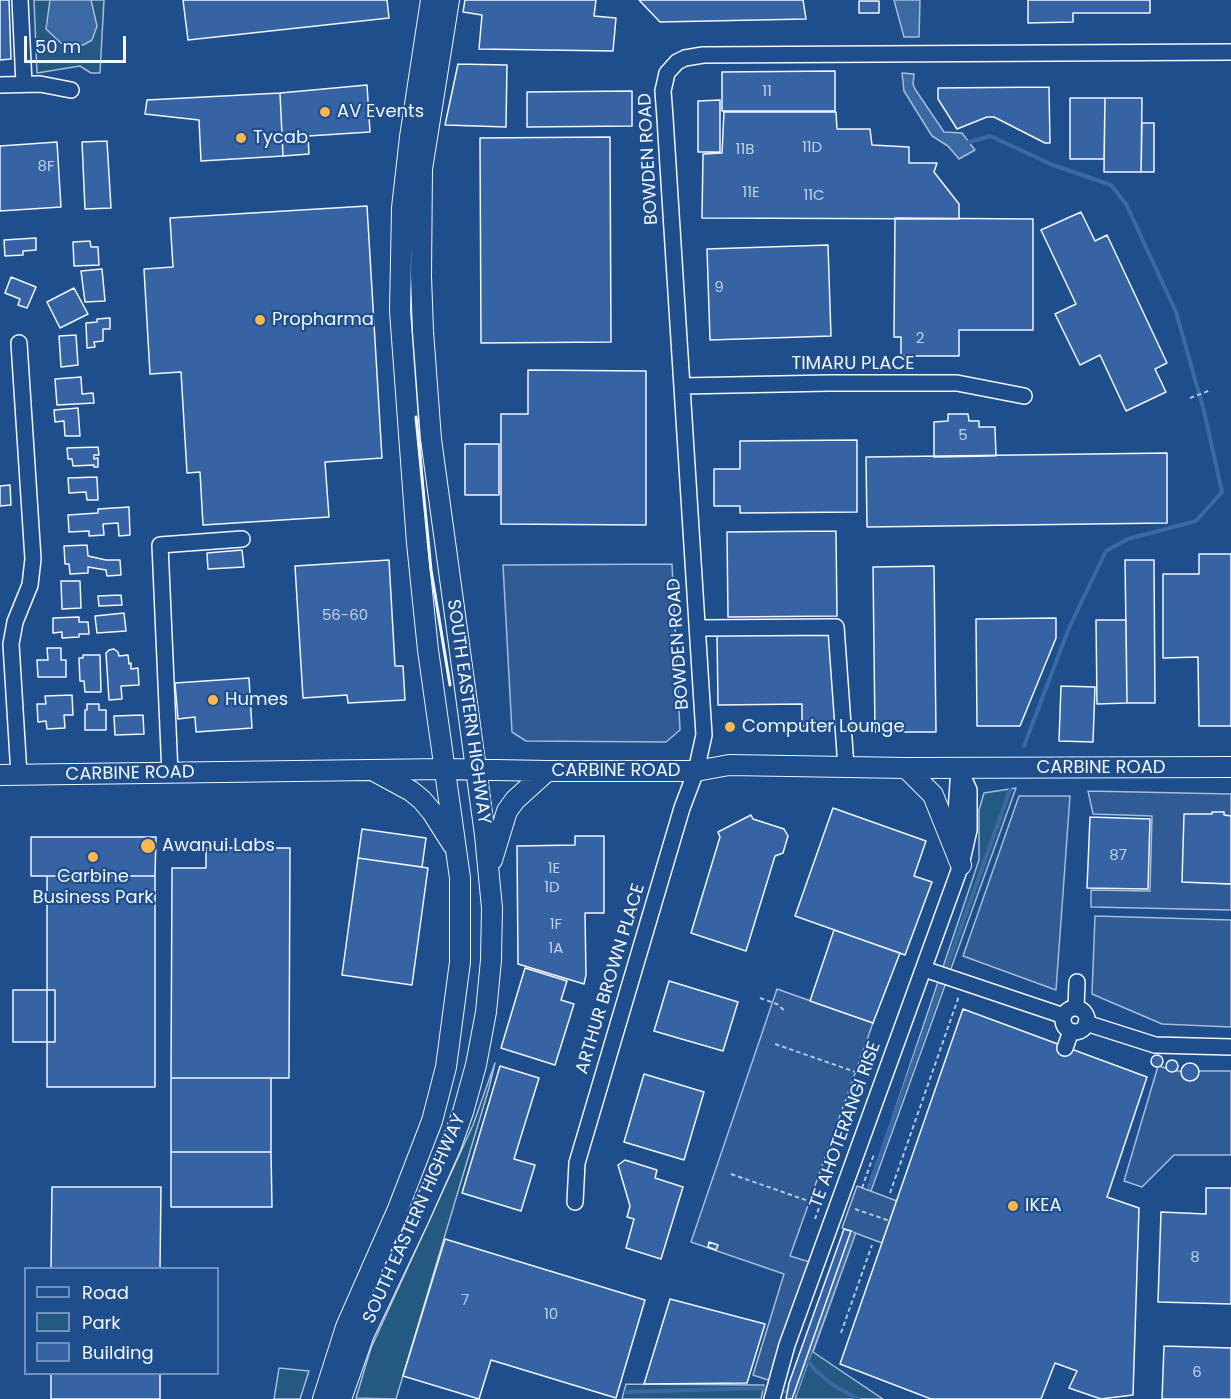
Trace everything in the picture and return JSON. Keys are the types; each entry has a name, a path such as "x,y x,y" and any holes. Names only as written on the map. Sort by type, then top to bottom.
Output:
{"main road":[{"name":"SOUTH EASTERN HIGHWAY","path":"323,1399 346,1327 398,1209 432,1121 446,1067 460,962 461,907 457,852 444,769 417,543 400,311 399,263 402,208 410,137 431,0"},
{"name":"SOUTH EASTERN HIGHWAY","path":"341,1399 364,1334 419,1218 451,1146 463,1112 476,1065 486,1012 491,960 492,908 489,873 431,439 422,298 422,169 449,0"},
{"name":"CARBINE ROAD","path":"10,775 444,769 696,771 729,765 906,768 1231,767"},
{"path":"906,768 933,795 961,865"},
{"path":"372,770 411,791 422,800 457,852"},
{"path":"489,873 501,824 507,811 515,800 547,771"}],"street":[{"path":"20,0 24,84"},
{"name":"BOWDEN ROAD","path":"696,771 704,735 663,91 668,73 677,63 694,55 1231,52"},
{"path":"0,85 51,85 71,90"},
{"path":"10,775 11,644 15,622 30,585 33,559 19,343"},
{"name":"TIMARU PLACE","path":"682,386 829,382 957,383 1024,396"},
{"path":"170,774 160,545 242,539"},
{"path":"698,628 836,627 846,767"},
{"name":"TE AHOTERANGI RISE","path":"772,1399 787,1345 961,865 969,830 969,790 959,768"},
{"name":"ARTHUR BROWN PLACE","path":"575,1202 577,1163 682,808 696,771"},
{"path":"924,969 960,984 1070,1012 1083,1012 1086,1023 1082,1029 1071,1031"},
{"path":"1071,1031 1065,1026 1077,982"},
{"path":"1086,1023 1155,1045 1231,1047"},
{"path":"1065,1048 1071,1031"}],"path":[{"path":"1190,398 1211,390"},
{"path":"890,1193 960,984"},
{"path":"760,998 777,1004 786,1012"},
{"path":"775,1044 872,1078"},
{"path":"862,1188 874,1154"},
{"path":"731,1174 819,1206 815,1219"},
{"path":"855,1209 890,1221"},
{"path":"841,1333 872,1245"}],"green space":[{"path":"34,0 104,0 100,73 91,73 80,66 37,73"},
{"path":"1016,788 813,1352 883,1399 795,1399 854,1232 979,860 979,810 984,793"},
{"path":"495,1063 396,1399 356,1398 371,1348 473,1125"},
{"path":"279,1368 309,1371 300,1399 274,1399"},
{"path":"626,1384 764,1385 761,1399 622,1399"}],"shaded area":[{"path":"50,0 91,0 97,26 92,40 83,45 61,43 46,29"},
{"path":"894,0 920,0 919,37 904,37"},
{"path":"902,73 914,74 915,89 944,132 962,133 975,150 959,159 948,146 932,136 904,91"},
{"path":"672,564 680,730 666,742 526,741 512,732 503,565"},
{"path":"1088,791 1231,794 1231,816 1224,815 1224,812 1212,814 1182,882 1231,884 1231,910 1091,907 1091,890 1150,891 1152,816 1093,814"},
{"path":"1019,796 1070,796 1056,990 963,956"},
{"path":"1095,916 1231,920 1231,1027 1162,1024 1092,994"},
{"path":"777,989 873,1023 790,1256 813,1263 780,1384 753,1375 784,1274 691,1242"},
{"path":"1158,1066 1177,1071 1231,1071 1231,1155 1174,1155 1142,1187 1124,1181"},
{"path":"857,1186 897,1201 882,1243 842,1228"}],"building":[{"path":"0,0 9,0 11,59 0,60"},
{"path":"183,0 387,0 389,18 188,40"},
{"path":"465,0 596,0 594,16 616,18 613,51 479,49 482,15 463,12"},
{"path":"639,0 803,0 806,19 660,22"},
{"path":"1028,0 1150,0 1150,13 1073,13 1073,22 1028,23"},
{"path":"859,1 879,1 879,13 859,13"},
{"path":"458,64 507,65 506,127 445,125"},
{"path":"835,71 835,111 722,111 722,72"},
{"name":"AV Events","path":"367,85 370,132 308,136 309,154 283,156 280,93"},
{"path":"1049,87 1050,143 1045,143 994,117 987,117 957,129 938,99 938,88"},
{"path":"632,91 632,126 527,127 527,92"},
{"name":"Tycab","path":"280,93 283,156 201,161 199,120 145,114 147,100"},
{"path":"1070,98 1105,98 1104,159 1070,159"},
{"path":"1105,98 1142,98 1141,172 1104,172"},
{"path":"720,100 720,152 698,152 698,101"},
{"path":"724,112 836,112 837,129 870,129 872,145 909,147 909,163 937,163 934,172 959,204 959,219 702,218 703,154 722,153"},
{"path":"1142,123 1154,123 1154,172 1141,172"},
{"path":"610,137 611,342 481,343 480,138"},
{"path":"107,141 111,208 85,209 82,142"},
{"path":"57,142 61,207 0,211 0,146"},
{"name":"Propharma","path":"367,206 382,458 325,462 329,517 203,525 200,472 187,473 181,372 150,374 144,269 173,267 170,218"},
{"path":"1081,212 1095,241 1107,235 1167,363 1155,369 1166,392 1126,411 1100,355 1080,365 1055,314 1076,304 1041,230"},
{"path":"895,218 1033,219 1033,330 959,330 959,356 901,356 901,337 894,337"},
{"path":"36,238 36,250 23,251 23,255 5,256 4,240"},
{"path":"90,241 91,247 98,247 99,265 74,266 73,242"},
{"path":"828,245 831,336 710,340 707,249"},
{"path":"102,269 105,301 85,302 81,271"},
{"path":"11,277 36,287 27,308 18,305 20,299 5,293"},
{"path":"74,288 88,314 60,328 47,302"},
{"path":"110,318 110,329 103,329 103,341 94,342 95,347 87,348 86,323"},
{"path":"76,335 78,365 61,367 59,336"},
{"path":"528,370 646,371 646,525 501,524 501,414 528,414"},
{"path":"81,377 82,394 93,393 94,403 57,405 55,379"},
{"path":"78,408 80,436 65,436 64,421 55,422 54,410"},
{"path":"948,414 968,414 969,421 979,421 979,427 995,427 996,456 934,457 934,422 948,421"},
{"path":"857,440 857,512 740,513 740,506 714,506 714,469 740,469 740,441"},
{"path":"465,444 499,444 499,495 465,495"},
{"path":"98,447 99,455 94,455 94,459 98,458 98,467 94,465 73,466 72,459 68,459 67,448"},
{"path":"1167,453 1167,523 867,527 866,457"},
{"path":"97,477 98,500 87,500 86,492 69,493 68,478"},
{"path":"10,485 11,505 0,506 0,486"},
{"path":"129,507 130,535 119,536 118,523 103,524 104,535 89,536 89,531 69,532 68,515 98,513 98,509"},
{"path":"836,531 837,616 728,617 727,532"},
{"path":"87,545 88,556 120,560 121,575 107,576 106,570 88,567 88,573 70,574 69,564 65,564 64,546"},
{"path":"242,550 244,567 208,569 207,553"},
{"path":"1199,554 1231,554 1231,726 1199,726 1198,657 1163,658 1163,574 1199,574"},
{"path":"389,560 395,666 403,666 405,700 348,703 347,695 303,698 295,566"},
{"path":"1125,560 1154,560 1155,703 1127,703"},
{"path":"934,566 936,732 875,732 873,567"},
{"path":"61,581 80,581 81,608 62,609"},
{"path":"121,595 122,605 99,606 98,596"},
{"path":"124,613 126,631 97,633 95,616"},
{"path":"79,617 79,622 88,622 89,634 62,638 62,632 53,633 53,618"},
{"path":"1056,618 1056,638 1020,726 977,726 976,619"},
{"path":"1096,620 1126,620 1127,703 1097,704"},
{"path":"835,633 836,725 802,726 802,704 718,705 717,634"},
{"path":"47,648 61,648 61,660 66,660 66,677 38,677 37,660 48,660"},
{"path":"114,649 119,656 128,655 131,669 138,668 139,685 121,686 122,699 109,700 106,653"},
{"path":"83,655 100,655 101,692 85,692 84,681 80,681 79,658 83,658"},
{"name":"Humes","path":"249,678 252,728 196,732 195,717 178,719 175,683"},
{"path":"1061,686 1095,687 1093,742 1059,741"},
{"path":"72,695 73,715 64,715 65,728 47,729 46,721 38,722 37,704 46,704 45,696"},
{"path":"87,704 99,704 99,710 106,710 106,730 85,730"},
{"path":"143,715 144,734 115,735 114,716"},
{"path":"833,808 926,841 914,876 932,882 905,955 795,916"},
{"path":"1212,812 1224,812 1224,815 1231,816 1231,884 1182,882 1184,814 1212,814"},
{"path":"751,815 753,819 784,829 788,836 783,853 775,856 746,951 691,933 720,837 718,832"},
{"path":"1090,817 1150,819 1148,889 1087,888"},
{"path":"362,829 426,838 422,867 358,858"},
{"path":"575,836 604,836 604,913 585,913 586,975 584,984 518,964 517,846 575,845"},
{"name":"Carbine Business Park","path":"31,837 156,837 155,876 31,876"},
{"path":"206,848 290,848 289,1078 171,1078 172,868 206,868"},
{"path":"358,858 428,868 412,985 342,975"},
{"path":"47,876 155,876 155,1087 47,1087"},
{"path":"834,930 900,953 873,1023 810,1001"},
{"path":"525,968 567,981 561,1000 574,1004 555,1065 501,1048"},
{"path":"669,981 738,1002 723,1051 654,1031"},
{"path":"13,990 55,990 55,1042 13,1042"},
{"name":"IKEA","path":"963,1009 1147,1077 1107,1197 1139,1208 1133,1395 1101,1399 1069,1388 1077,1371 1055,1363 1041,1399 931,1399 840,1364"},
{"path":"1159,1055 1163,1061 1159,1067 1155,1067 1151,1059"},
{"path":"1174,1060 1178,1066 1174,1072 1170,1072 1166,1064"},
{"path":"1186,1063 1194,1063 1199,1068 1197,1079 1186,1081 1181,1076 1181,1068"},
{"path":"500,1066 539,1078 514,1159 535,1165 521,1211 462,1193"},
{"path":"644,1074 704,1092 684,1160 624,1142"},
{"path":"171,1078 271,1078 271,1152 171,1152"},
{"path":"171,1152 271,1152 272,1207 171,1207"},
{"path":"625,1160 657,1170 655,1178 683,1187 661,1259 626,1248 634,1219 627,1217 630,1206 618,1165"},
{"path":"52,1187 161,1187 160,1267 51,1267"},
{"path":"1206,1188 1231,1188 1231,1304 1158,1302 1161,1212 1206,1214"},
{"path":"844,1229 851,1231 792,1399 786,1399 789,1383"},
{"path":"445,1239 645,1300 616,1398 491,1360 479,1399 403,1376"},
{"path":"709,1242 718,1245 716,1250 708,1247"},
{"path":"670,1299 765,1324 747,1383 644,1384"},
{"path":"1164,1346 1231,1348 1231,1399 1162,1399"},
{"path":"51,1375 160,1375 160,1399 51,1399"}],"waterway":[{"path":"966,143 990,136 1053,165 1111,185 1126,204 1176,312 1204,411 1222,492 1196,521 1128,539 1106,551 1069,628 1024,746"},
{"path":"945,972 1010,790"},
{"path":"869,1187 943,979"},
{"path":"777,1390 795,1393 852,1234"},
{"path":"807,1360 833,1385 858,1399"},
{"path":"626,1392 769,1389"}],"wall":[{"path":"416,417 431,570 450,685"}],"place":[{"name":"AV Events","path":"325,112"},
{"name":"Tycab","path":"241,138"},
{"name":"Propharma","path":"260,320"},
{"name":"Humes","path":"213,700"},
{"name":"Computer Lounge","path":"730,727"},
{"name":"Awanui Labs","path":"148,846"},
{"name":"Carbine Business Park","path":"93,857"},
{"name":"IKEA","path":"1013,1206"}]}
